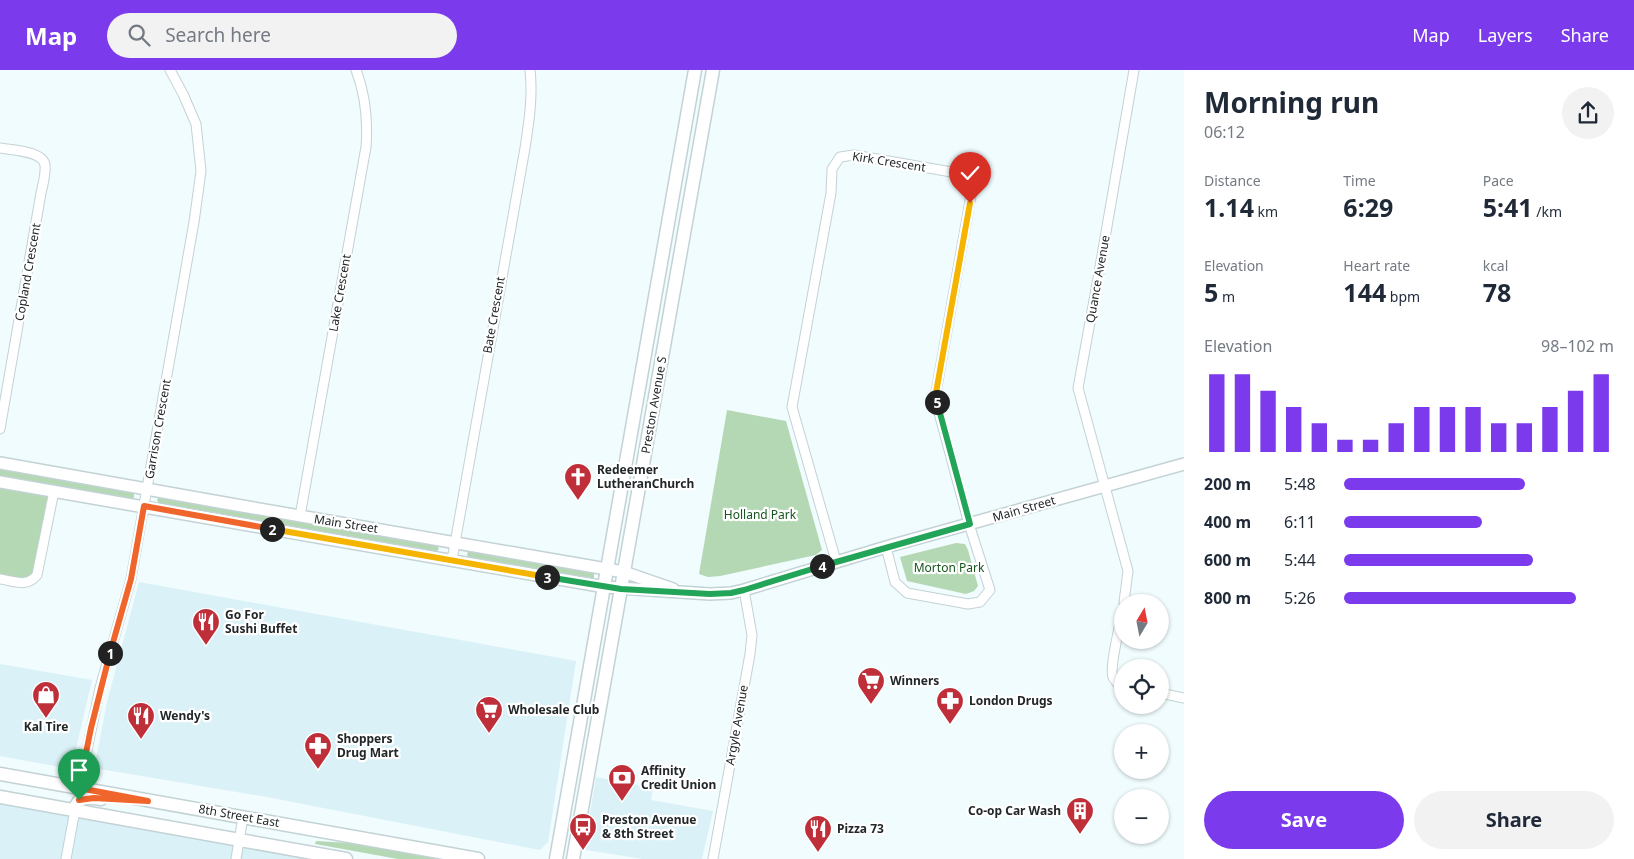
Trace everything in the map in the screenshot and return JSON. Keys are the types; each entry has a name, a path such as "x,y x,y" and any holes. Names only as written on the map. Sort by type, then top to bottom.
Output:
{"main road":[{"name":"Preston Avenue S","path":"556,859 695,70"},
{"name":"Preston Avenue S","path":"573,859 712,70"},
{"name":"8th Street East","path":"0,774 478,859"},
{"name":"8th Street East","path":"0,797 346,859"},
{"path":"75,810 76,803 86,798 148,801"}],"street":[{"name":"Lake Crescent","path":"300,516 366,148 366,106 362,85 356,70"},
{"name":"Bate Crescent","path":"452,560 528,131 531,91 530,70"},
{"name":"Quance Avenue","path":"1125,594 1128,572 1078,388 1134,70"},
{"name":"Garrison Crescent","path":"79,788 100,688 131,579 194,222 201,171 196,124 172,71"},
{"name":"Copland Crescent","path":"0,148 34,154 42,158 45,164 0,429"},
{"name":"Kirk Crescent","path":"836,561 792,407 831,193 832,169 840,157 854,155 963,174 973,184 935,398 970,524"},
{"name":"Main Street","path":"0,463 624,572 689,594"},
{"name":"Main Street","path":"0,482 605,587 689,594 731,593 744,590 836,561 1184,464"},
{"path":"0,579 24,583 32,581 37,575 54,491"},
{"path":"886,547 895,582 907,593 968,604 980,602 990,590 970,524"},
{"name":"Argyle Avenue","path":"713,859 750,654 752,634 744,590"},
{"path":"1114,678 1111,663 1115,649"},
{"path":"1169,695 1184,698"},
{"path":"66,859 75,810"},
{"path":"236,859 243,817"}],"shaded area":[{"path":"139,582 576,661 548,842 540,850 267,797 100,769 95,764 107,702"},
{"path":"0,664 92,680 73,762 66,768 0,756"},
{"path":"596,777 653,788 651,800 713,811 702,859 643,859 586,850 585,844"},
{"path":"0,797 346,859 0,859"}],"green space":[{"name":"Holland Park","path":"727,410 786,421 822,550 816,555 720,576 708,577 699,574"},
{"path":"0,469 134,492 134,497 132,499 0,476"},
{"path":"0,482 54,491 32,581 0,579"},
{"path":"159,497 437,545 439,549 436,552 159,504 157,500"},
{"name":"Morton Park","path":"956,543 965,544 968,550 978,586 974,591 966,594 907,581 900,557"},
{"path":"468,551 591,572 594,573 594,578 593,580 469,558 467,555"},
{"path":"316,841 350,843 441,859 398,859 315,844"}],"place":[{"name":"Redeemer LutheranChurch","path":"578,501"},
{"name":"Go For Sushi Buffet","path":"206,646"},
{"name":"Winners","path":"871,705"},
{"name":"Kal Tire","path":"46,719"},
{"name":"London Drugs","path":"950,725"},
{"name":"Wholesale Club","path":"489,734"},
{"name":"Wendy's","path":"141,740"},
{"name":"Shoppers Drug Mart","path":"318,770"},
{"name":"Affinity Credit Union","path":"622,802"},
{"name":"Co-op Car Wash","path":"1080,835"},
{"name":"Preston Avenue & 8th Street","path":"583,851"},
{"name":"Pizza 73","path":"818,853"}],"route":[{"path":"79,800 94,798 148,801 79,788 100,688 131,579 144,506 605,587 689,594 731,593 744,590 836,561 970,524 935,398 970,203"}]}
